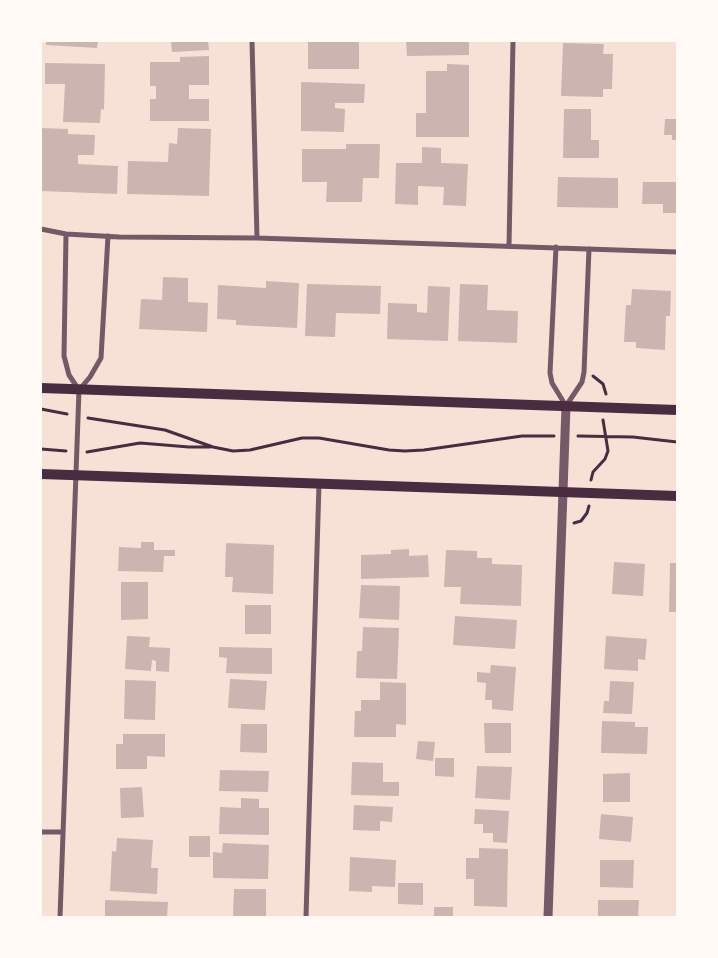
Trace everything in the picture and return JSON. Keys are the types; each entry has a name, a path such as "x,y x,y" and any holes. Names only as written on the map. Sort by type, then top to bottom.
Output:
{"main road":[{"path":"41,388 677,410"},
{"path":"41,474 677,496"}],"street":[{"path":"252,41 257,238"},
{"path":"509,246 513,41"},
{"path":"41,229 66,234 108,236 257,238 677,252"},
{"path":"66,234 64,356 69,376 79,390"},
{"path":"60,917 79,390 101,358 108,236"},
{"path":"556,247 550,373 552,383 566,406"},
{"path":"548,917 566,406 582,382 584,372 589,249"},
{"path":"306,917 319,484"},
{"path":"41,832 63,832"}],"path":[{"path":"562,526 581,521 587,513 594,472 605,459 608,451 603,427 606,391 603,384 584,372"},
{"path":"41,409 78,417 165,430 213,447 233,451 250,450 284,440 318,438 389,450 424,450 522,436 606,436 677,442"},
{"path":"41,449 91,452 140,442 188,447 213,447"}],"building":[{"path":"46,41 98,41 97,48 46,45"},
{"path":"171,41 208,41 209,50 172,52"},
{"path":"308,41 359,41 359,69 308,69"},
{"path":"406,41 469,41 469,55 407,56"},
{"path":"563,43 604,44 603,54 613,54 612,89 603,89 603,97 561,96"},
{"path":"209,56 209,85 189,85 189,99 209,99 209,121 150,121 150,99 156,99 156,86 150,86 150,62 180,62 180,57"},
{"path":"45,63 105,64 104,110 101,109 100,123 63,122 65,84 45,84"},
{"path":"447,64 469,65 469,137 416,137 416,113 426,113 426,71 447,71"},
{"path":"301,82 365,84 364,103 335,103 335,108 345,109 344,132 301,131"},
{"path":"564,109 591,109 591,140 599,140 599,158 563,158"},
{"path":"665,119 677,119 677,140 672,140 672,135 664,135"},
{"path":"41,128 68,129 68,134 95,135 94,155 78,155 78,164 118,166 117,194 41,191"},
{"path":"178,128 211,129 209,196 127,194 128,161 168,162 169,143 177,144"},
{"path":"346,144 380,144 379,178 363,178 362,202 326,202 327,182 302,182 302,149 346,149"},
{"path":"422,147 441,148 441,163 468,164 466,206 443,205 444,187 418,186 418,205 395,204 396,163 422,163"},
{"path":"558,177 618,178 618,208 557,207"},
{"path":"643,182 677,182 677,213 663,213 663,204 642,204"},
{"path":"163,277 188,278 188,302 208,303 207,332 139,329 141,299 162,300"},
{"path":"266,281 299,283 297,328 236,325 236,320 217,319 218,285 266,288"},
{"path":"307,284 381,286 380,314 336,313 335,337 305,336"},
{"path":"460,284 488,285 487,310 518,311 517,343 458,341"},
{"path":"428,286 450,287 448,341 387,339 388,303 417,304 417,312 427,313"},
{"path":"632,289 671,291 670,316 666,316 665,350 636,348 636,342 624,342 626,305 631,305"},
{"path":"141,542 154,542 154,550 175,550 175,556 164,556 163,572 118,571 119,547 141,548"},
{"path":"226,543 274,545 273,594 232,592 233,577 225,577"},
{"path":"409,549 409,556 428,555 429,577 361,579 361,555 391,554 391,550"},
{"path":"446,550 477,551 477,558 492,558 492,564 522,565 521,606 460,604 461,587 444,587"},
{"path":"614,562 645,564 643,596 612,594"},
{"path":"670,563 677,563 677,612 669,612"},
{"path":"121,582 148,582 148,619 121,620"},
{"path":"361,585 400,586 399,620 359,618"},
{"path":"245,605 271,605 271,634 245,634"},
{"path":"455,616 517,620 515,649 453,645"},
{"path":"363,627 399,628 397,679 356,678 357,651 362,651"},
{"path":"127,636 150,637 149,647 170,648 169,672 156,671 156,661 152,660 151,671 125,669"},
{"path":"606,636 647,639 645,660 638,659 638,671 604,669"},
{"path":"219,647 272,648 272,674 226,673 227,658 219,657"},
{"path":"491,665 516,667 513,711 492,709 492,700 485,700 486,683 477,682 477,672 490,673"},
{"path":"230,679 267,681 265,710 228,708"},
{"path":"125,680 156,681 155,720 124,719"},
{"path":"610,681 634,682 632,714 603,713 604,701 609,701"},
{"path":"380,682 406,683 406,725 396,724 396,737 354,737 355,711 361,711 361,700 380,700"},
{"path":"602,721 635,722 635,727 648,727 647,754 601,753"},
{"path":"484,723 511,723 511,753 485,753"},
{"path":"241,724 267,724 267,753 240,752"},
{"path":"123,734 165,734 165,757 147,756 147,769 116,769 116,744 123,744"},
{"path":"418,741 435,742 433,761 416,759"},
{"path":"435,758 454,758 454,777 435,776"},
{"path":"352,762 383,763 383,782 399,782 399,796 351,795"},
{"path":"477,766 512,767 510,800 475,798"},
{"path":"220,770 269,771 268,792 219,791"},
{"path":"630,773 630,802 603,802 603,774"},
{"path":"142,787 144,817 121,818 120,788"},
{"path":"241,798 259,799 259,808 269,808 269,835 219,834 220,807 241,808"},
{"path":"354,805 393,807 392,822 380,821 380,831 353,830"},
{"path":"475,809 509,811 507,843 493,842 493,833 483,833 483,824 474,824"},
{"path":"601,814 633,817 631,842 599,839"},
{"path":"189,836 210,836 210,857 189,857"},
{"path":"117,838 153,840 151,868 158,868 157,894 110,891 112,851 116,852"},
{"path":"223,843 269,845 268,879 213,878 213,852 222,853"},
{"path":"479,848 508,849 507,907 474,906 474,879 466,879 466,858 479,858"},
{"path":"350,857 396,860 395,887 372,886 372,892 349,891"},
{"path":"600,860 634,860 633,888 600,887"},
{"path":"398,883 423,883 423,905 398,904"},
{"path":"234,889 266,889 266,917 233,917"},
{"path":"105,900 168,902 167,917 105,916"},
{"path":"598,900 639,900 638,917 598,917"},
{"path":"434,907 453,907 453,917 434,917"}]}
